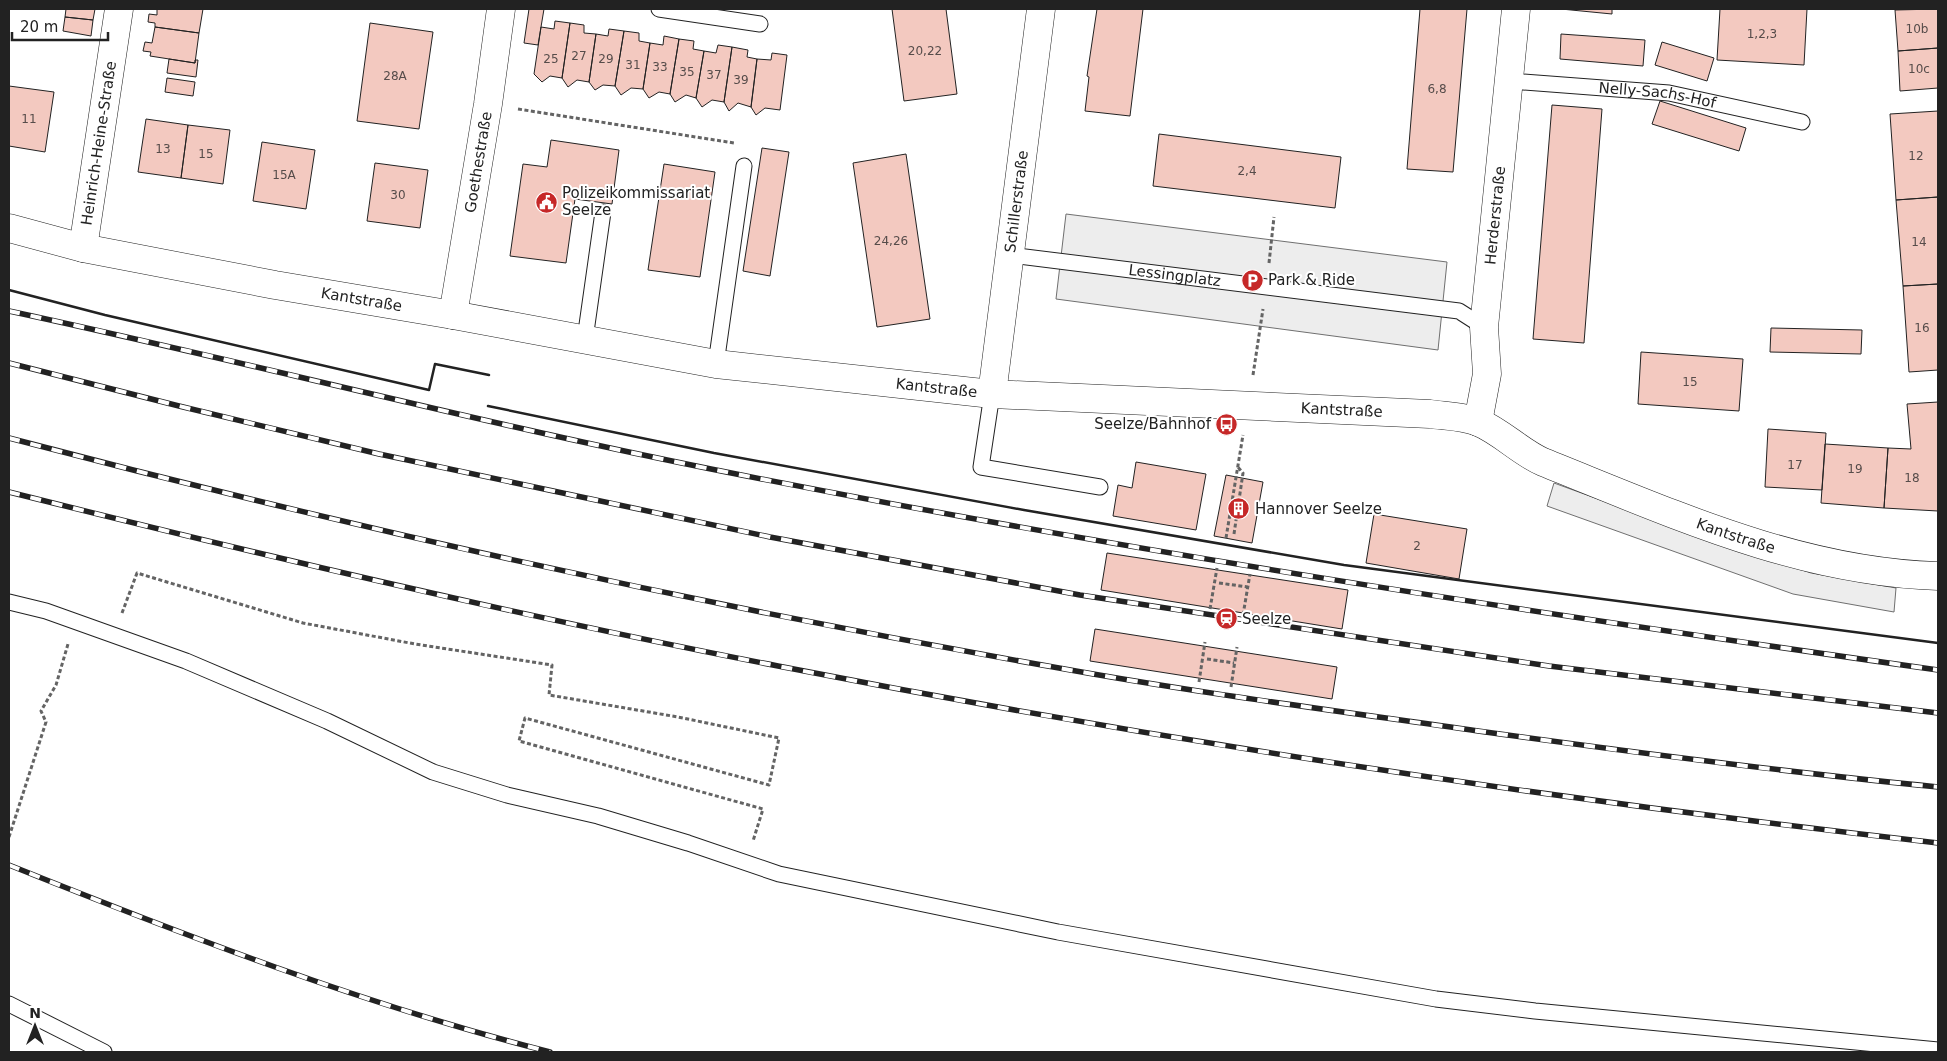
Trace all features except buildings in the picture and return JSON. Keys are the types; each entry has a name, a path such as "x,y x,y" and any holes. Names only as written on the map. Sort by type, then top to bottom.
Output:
{"street":[{"name":"Heinrich-Heine-Straße","path":"83,248 119,9"},
{"name":"Goethestraße","path":"453,315 488,104 501,9"},
{"name":"Schillerstraße","path":"992,394 1041,9"},
{"name":"Herderstraße","path":"1478,422 1487,374 1484,327 1516,9"},
{"name":"Kantstraße","path":"9,228 83,248 275,285 453,315 716,364 992,394 1430,414 1478,422 1536,458 1708,528 1816,561 1904,575 1938,576"}],"lane":[{"path":"660,9 760,24"},
{"name":"Nelly-Sachs-Hof","path":"1510,81 1668,93 1802,122"},
{"path":"716,364 744,166"},
{"path":"585,339 603,212"},
{"name":"Lessingplatz","path":"1010,255 1459,310 1484,327"},
{"path":"992,394 981,467 1100,487"},
{"path":"9,602 46,611 186,662 327,721 434,772 507,796 598,816 778,874 1058,932 1436,999 1545,1012 1938,1050"},
{"path":"9,1004 104,1052"}],"path":[{"path":"488,104 747,145 744,166"},
{"path":"1226,538 1266,287 1274,217"},
{"path":"1234,534 1243,473 1237,466"},
{"path":"1210,609 1217,568"},
{"path":"1243,615 1250,574"},
{"path":"1219,583 1248,587"},
{"path":"1199,682 1205,642"},
{"path":"1231,687 1236,648"},
{"path":"1206,659 1234,663"},
{"path":"552,665 549,695 678,717 779,738 769,785 525,718 519,741 763,810 747,863"}],"shaded area":[{"name":"Park & Ride","path":"1066,214 1447,262 1438,350 1056,299"},
{"path":"1554,483 1727,546 1811,573 1896,588 1894,612 1793,594 1547,506"}],"railway":[{"path":"9,311 535,432 864,499 1323,578 1631,626 1938,670"},
{"path":"9,363 379,454 770,537 1080,595 1549,666 1938,713"},
{"path":"9,438 269,504 531,564 795,619 1059,668 1216,694 1535,739 1765,768 1938,787"},
{"path":"9,492 296,562 489,606 681,647 922,693 1067,719 1356,766 1647,807 1938,843"},
{"path":"9,865 142,918 276,968 412,1013 550,1052"}],"wall":[{"path":"9,290 105,315 429,390 435,364 489,375"},
{"path":"488,406 714,453 1024,510 1344,565 1938,643"}],"place":[{"name":"Polizeikommissariat Seelze","path":"546,202"},
{"name":"Park & Ride","path":"1252,280"},
{"name":"Seelze/Bahnhof","path":"1227,424"},
{"name":"Hannover Seelze","path":"1239,509"},
{"name":"Seelze","path":"1226,619"}]}
